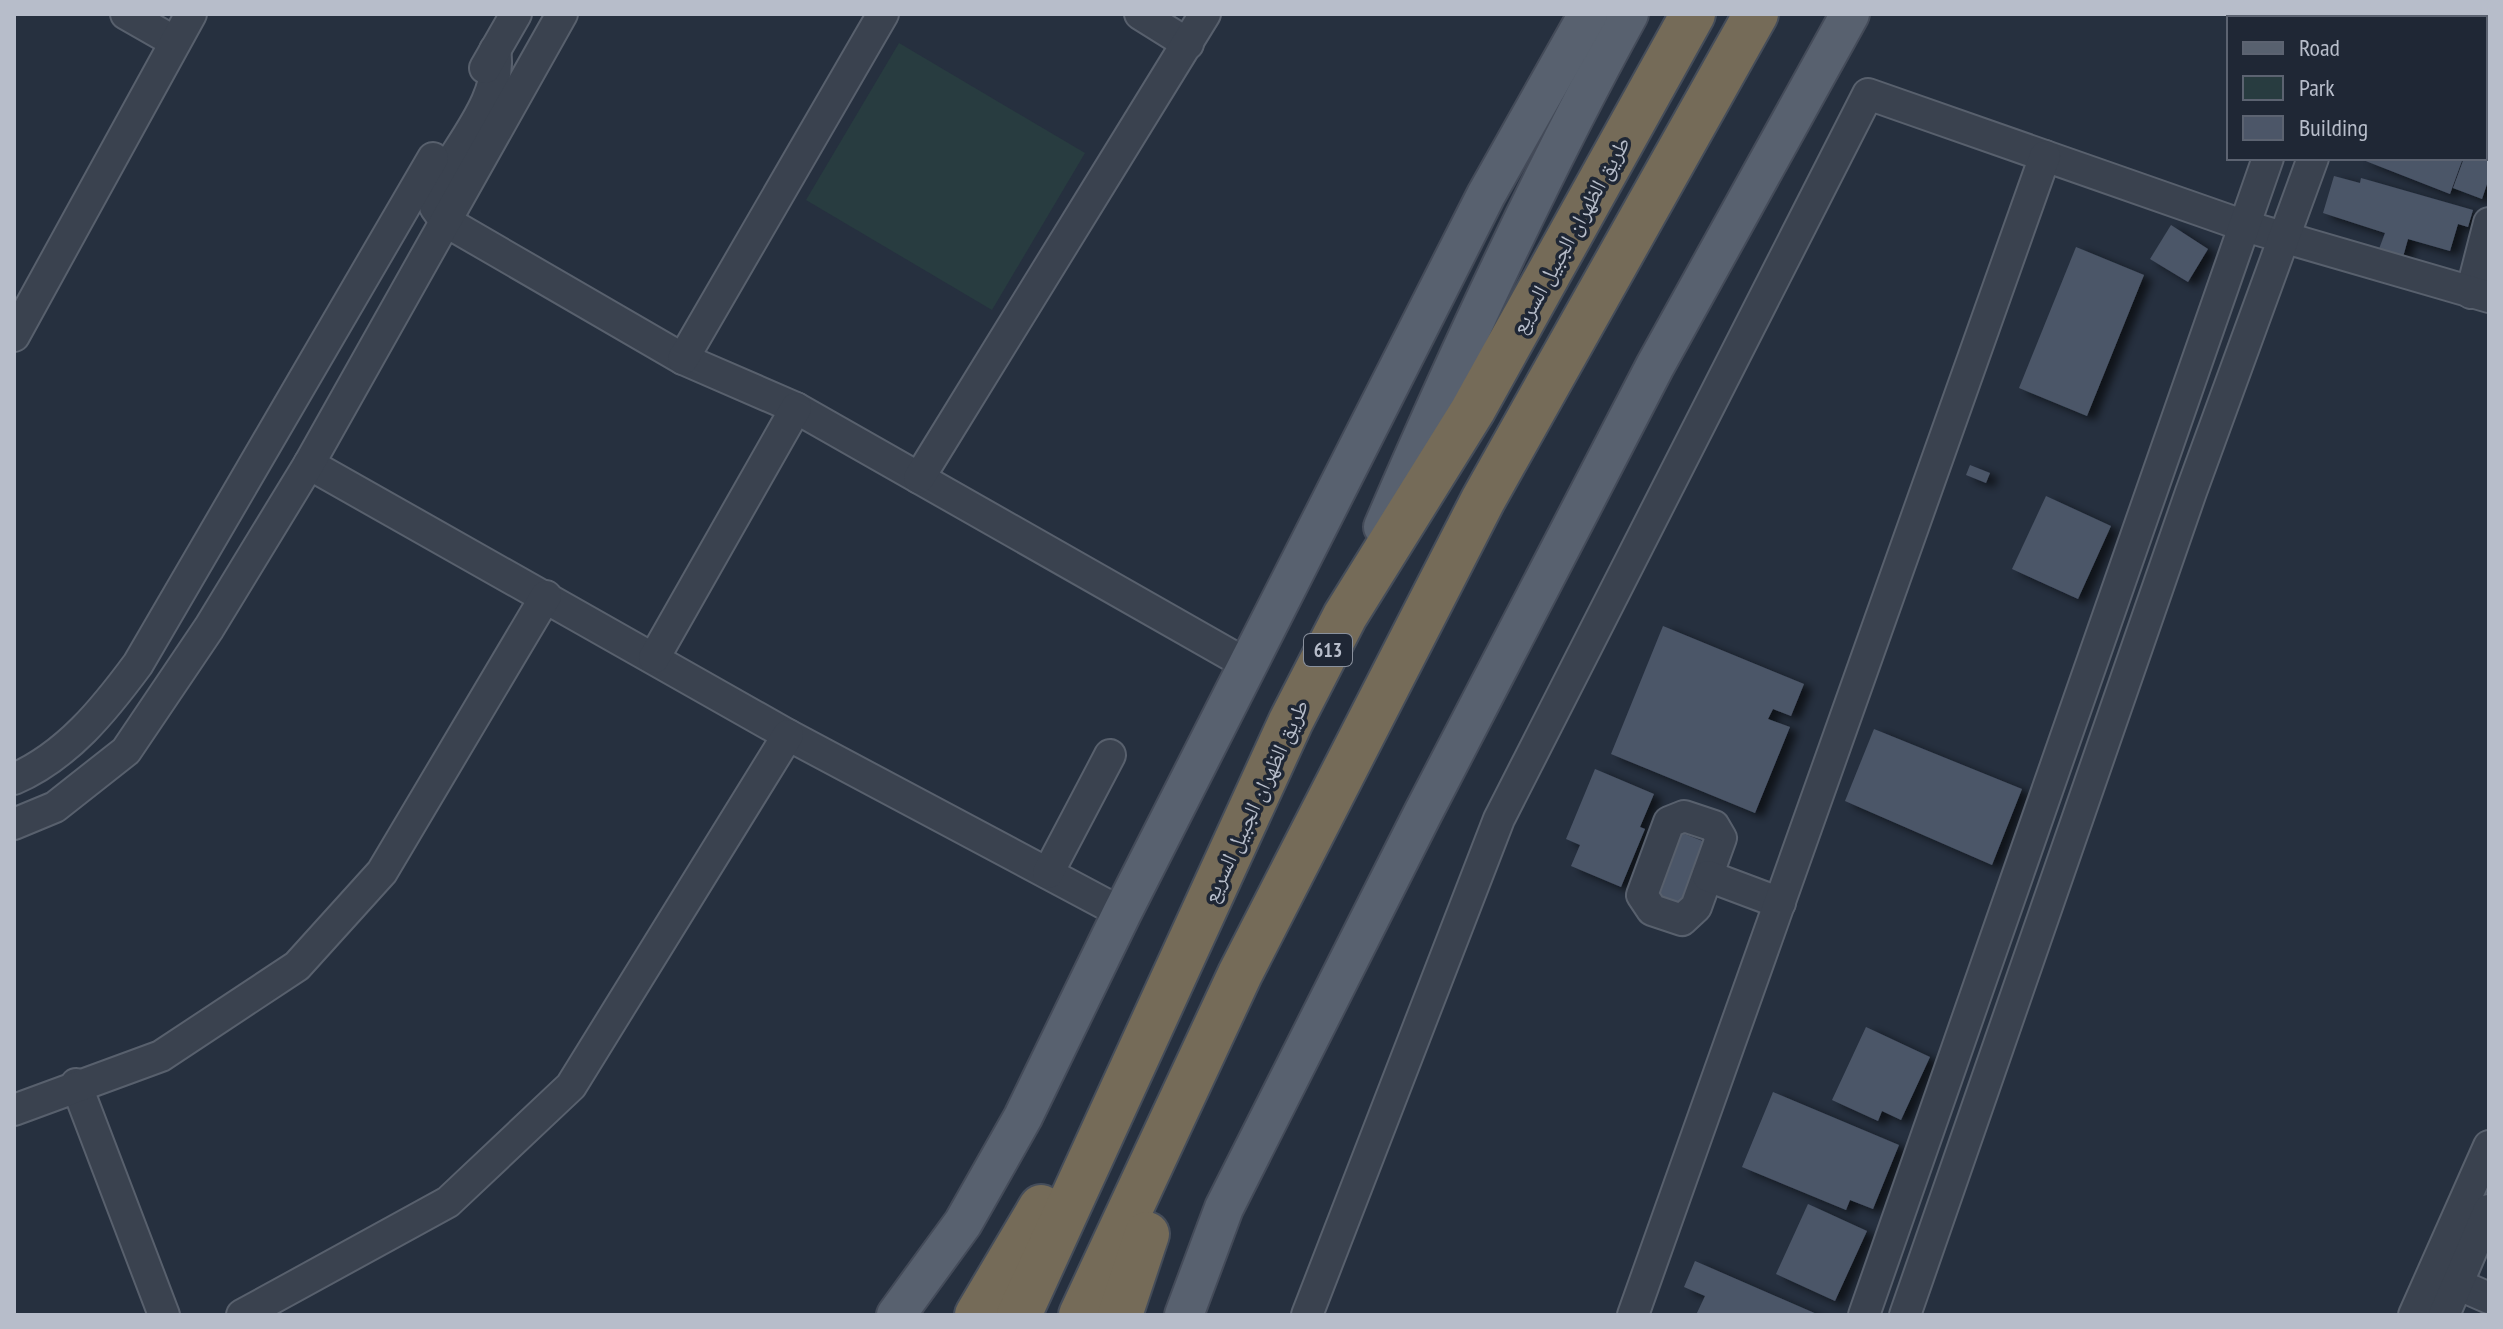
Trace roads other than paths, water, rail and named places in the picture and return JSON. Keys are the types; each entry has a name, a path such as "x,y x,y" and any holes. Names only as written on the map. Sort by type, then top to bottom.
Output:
{"highway":[{"name":"طريق الظهران الجبيل السريع","path":"1019,1315 1291,721 1345,616 1473,410 1693,14"},
{"path":"1081,1315 1240,974 1483,500 1756,14"},
{"path":"1120,1315 1240,974"},
{"path":"977,1315 1171,980"}],"main road":[{"path":"896,1315 963,1223 1016,1130 1122,913 1486,195 1588,14"},
{"path":"1345,616 1450,371 1554,156 1629,14"},
{"path":"1195,1312 1224,1208 1423,813 1655,366 1850,14"}],"street":[{"path":"126,14 175,42"},
{"path":"14,336 191,14"},
{"path":"14,779 38,768 101,715 138,664 224,521 516,14"},
{"path":"14,824 55,807 126,751 209,628 309,464 562,14"},
{"path":"683,359 883,14"},
{"path":"1140,14 1188,44"},
{"path":"919,478 1205,14"},
{"path":"495,50 496,72 490,93 435,190 435,207 445,221 683,359 796,408 1248,665"},
{"path":"1307,1315 1499,819 1868,94 2245,226 2480,295 2489,223"},
{"path":"1633,1315 2045,156"},
{"path":"1864,1315 2267,160"},
{"path":"1905,1315 2191,492 2312,160"},
{"path":"2257,189 2285,239"},
{"path":"654,658 796,408"},
{"path":"309,464 788,735 1122,913"},
{"path":"17,1100 161,1056 297,966 382,872 546,596"},
{"path":"242,1315 448,1202 571,1086 788,735"},
{"path":"1048,873 1110,755"},
{"path":"1708,876 1780,903"},
{"path":"76,1084 164,1315"},
{"path":"2414,1315 2489,1146"},
{"path":"2444,1315 2489,1210"},
{"path":"2457,1284 2489,1298"}]}
